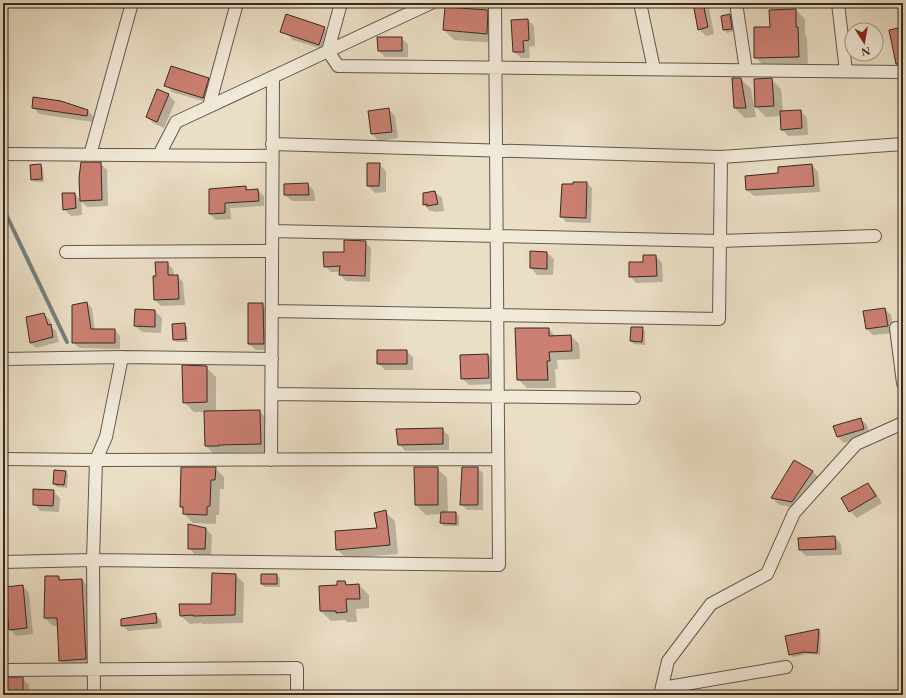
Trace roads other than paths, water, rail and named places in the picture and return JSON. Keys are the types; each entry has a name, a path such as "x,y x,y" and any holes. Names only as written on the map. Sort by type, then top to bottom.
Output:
{"street":[{"path":"90,155 132,3"},
{"path":"209,106 237,3"},
{"path":"341,3 328,51 338,66 903,72"},
{"path":"159,155 176,122 431,3"},
{"path":"3,562 93,560 499,565 495,3"},
{"path":"640,3 654,69"},
{"path":"736,3 746,70"},
{"path":"838,3 846,72"},
{"path":"271,460 273,77"},
{"path":"272,144 721,157 903,144"},
{"path":"3,154 272,156"},
{"path":"272,311 719,319 721,157"},
{"path":"272,231 720,241 875,236"},
{"path":"66,252 272,252"},
{"path":"896,328 903,383"},
{"path":"3,359 122,358 272,360"},
{"path":"94,695 93,560 96,460 106,437 122,358"},
{"path":"272,394 634,398"},
{"path":"786,667 661,691 668,661 711,604 767,574 794,513 856,444 903,423"},
{"path":"3,459 498,459"},
{"path":"3,670 297,668 297,695"}],"waterway":[{"path":"3,208 67,342"}]}
